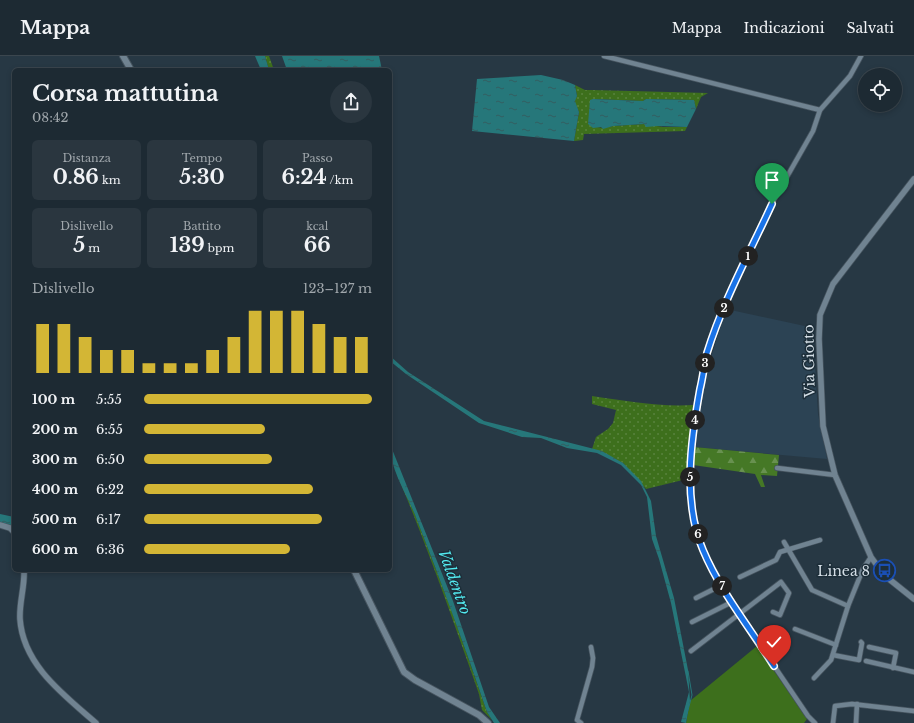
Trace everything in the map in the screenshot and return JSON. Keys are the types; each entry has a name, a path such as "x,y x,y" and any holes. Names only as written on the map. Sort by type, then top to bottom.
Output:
{"main road":[{"path":"123,56 130,68"},
{"path":"355,572 397,660 408,676 476,713 488,723"}],"street":[{"path":"604,56 820,110"},
{"path":"815,723 808,716 739,614 702,549 692,508 691,446 707,354 721,316 772,204 812,131 820,110 850,76 861,56"},
{"name":"Via Giotto","path":"914,179 833,284 820,315 819,340 823,426 835,475 871,557 884,575 914,599"},
{"path":"777,468 835,475"},
{"path":"0,525 12,530"},
{"path":"740,577 776,560 780,552 820,540"},
{"path":"784,542 812,590 848,606"},
{"path":"814,678 829,663 833,655 848,606 864,569 871,557"},
{"path":"24,572 20,617 25,645 36,665 56,688 96,723"},
{"path":"691,651 781,582 789,593 788,598 780,615 773,612"},
{"path":"696,598 722,585"},
{"path":"692,622 732,602"},
{"path":"795,629 836,645"},
{"path":"833,655 859,660 861,642"},
{"path":"579,722 592,667 593,658 591,647"},
{"path":"869,647 896,653 893,668"},
{"path":"866,661 914,672"},
{"path":"856,723 857,704"},
{"path":"833,723 835,706 857,704 914,711"}],"shaded area":[{"path":"726,309 814,328 818,414 827,459 694,447 705,377"}],"green space":[{"path":"265,56 269,56 273,68 268,68"},
{"path":"575,85 585,90 708,93 701,97 696,109 694,100 646,99 643,101 593,99 597,127 603,128 644,124 663,127 687,127 685,131 584,134 583,140 574,141 579,112 574,101 577,96"},
{"path":"592,396 630,402 693,405 688,444 687,479 646,489 623,463 592,449 596,437 608,429 613,423 616,410 592,404"},
{"path":"694,447 779,455 777,476 761,475 765,487 761,487 755,474 693,465"},
{"path":"393,465 414,512 451,609 487,712 492,720 482,710 479,694 448,607"},
{"path":"757,646 807,719 804,723 686,723 690,701"}],"water":[{"path":"255,56 265,56 268,68 260,68"},
{"path":"282,56 379,56 382,68 286,68"},
{"path":"541,75 563,80 575,85 577,96 575,101 579,112 574,141 472,131 477,79"},
{"path":"646,99 694,100 696,109 687,127 646,127 644,124 613,126 603,129 601,127 593,128 588,124 590,100 643,101"},
{"path":"392,358 408,372 484,421 602,451 623,463 641,481 651,501 656,536 674,598 688,670 690,701 686,723 681,722 689,692 671,603 652,539 647,497 641,485 621,465 597,453 567,448 541,438 522,437 479,423 406,374 392,363"},
{"path":"392,449 453,601 489,707 500,723 494,723 487,712 435,568 393,464"},
{"path":"0,514 12,517 12,526 0,522"}],"waterway":[{"path":"687,714 692,695 688,671"}],"place":[{"name":"Linea 8","path":"885,571"}],"route":[{"path":"772,204 721,316 707,354 691,446 690,468 692,508 702,549 726,593 774,666"}],"water label":[{"name":"Valdentro","path":"455,582"}]}
